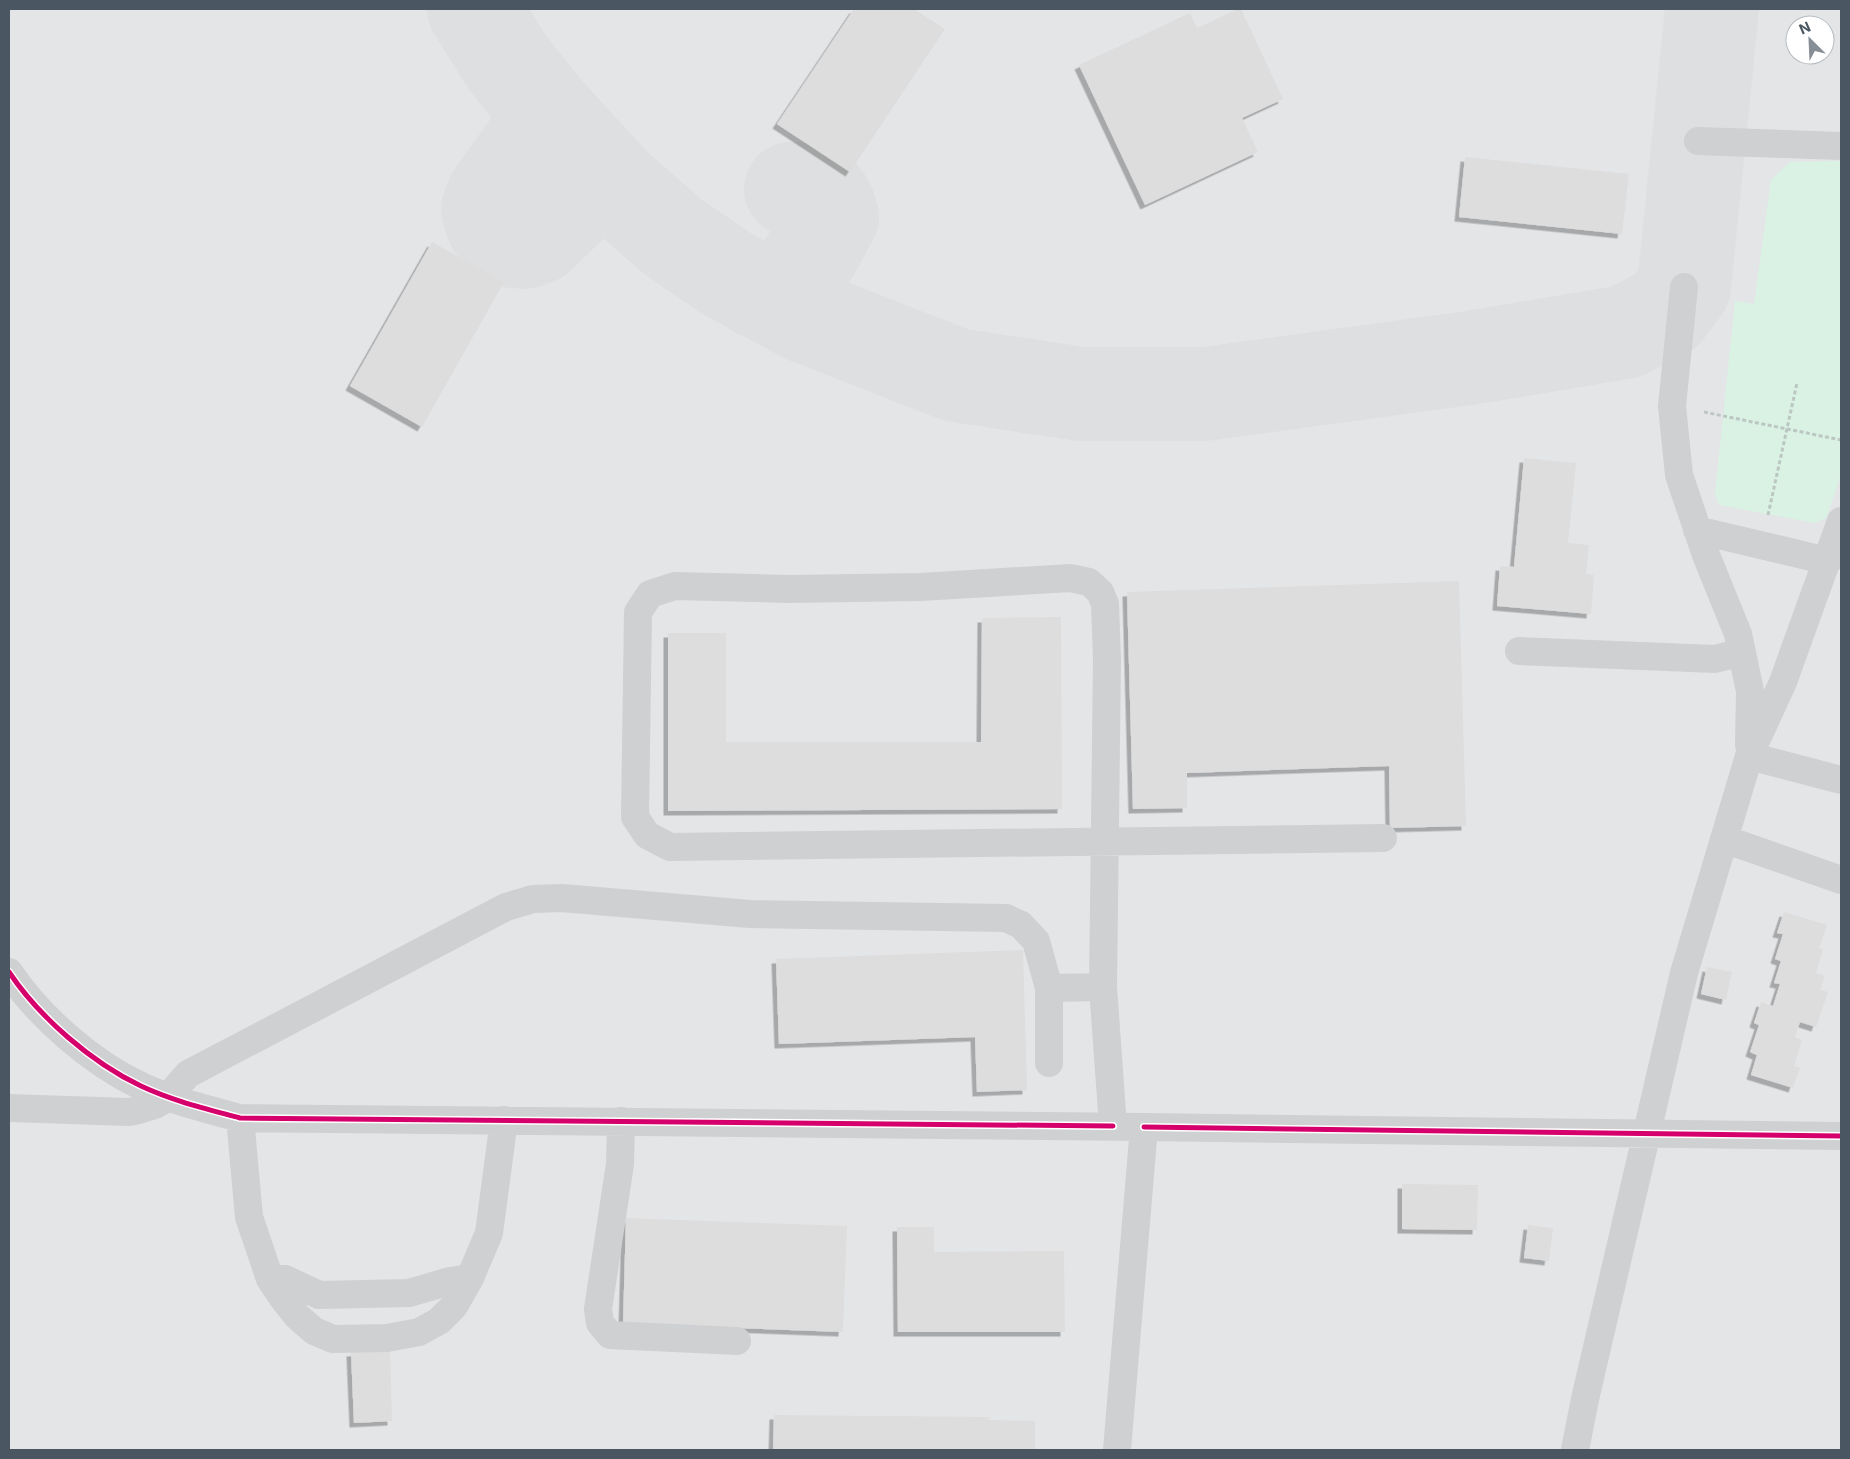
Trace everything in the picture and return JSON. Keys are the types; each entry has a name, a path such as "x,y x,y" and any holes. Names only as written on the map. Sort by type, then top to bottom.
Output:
{"street":[{"path":"1698,142 1841,146"},
{"path":"1684,287 1672,406 1679,475 1697,530 1738,634 1750,691 1749,756"},
{"path":"1575,1450 1585,1399 1684,973 1749,756 1783,682 1828,561 1841,520"},
{"path":"1697,530 1828,561"},
{"path":"1114,1126 1103,987 1105,843 1106,604 1100,592 1089,582 1070,578 920,587 788,589 675,586 650,594 638,612 635,817 647,835 670,846 1105,843 1383,838"},
{"path":"1519,651 1708,659 1742,652"},
{"path":"1749,756 1841,780"},
{"path":"1724,839 1841,880"},
{"path":"9,1108 129,1112 155,1105 168,1097 188,1074 506,907 533,899 562,898 750,914 1006,918 1022,925 1036,941 1049,988 1049,1063"},
{"path":"9,972 35,1006 57,1028 117,1074 168,1097 240,1118 1114,1126 1841,1136"},
{"path":"1049,988 1103,987"},
{"path":"240,1118 249,1218 270,1279 297,1316 314,1332 333,1339 387,1338 419,1332 439,1321 454,1306 470,1278 489,1233 504,1120"},
{"path":"621,1121 620,1164 598,1309 600,1323 610,1335 737,1341"},
{"path":"1117,1450 1144,1127"},
{"path":"270,1279 285,1279 319,1295 409,1293 450,1281 470,1278"}],"path":[{"path":"1762,545 1797,383"},
{"path":"1672,406 1841,440"}],"shaded area":[{"path":"9,9 1841,9 1841,1450 9,1450"}],"green space":[{"path":"1841,161 1841,475 1826,518 1815,523 1719,505 1715,494 1735,301 1754,304 1771,180 1790,162"}],"building":[{"path":"854,9 914,9 945,29 850,172 777,124"},
{"path":"1241,9 1283,99 1242,118 1258,152 1145,205 1079,65 1190,13 1197,28"},
{"path":"1465,157 1629,174 1622,234 1459,217"},
{"path":"432,242 504,282 422,427 350,386"},
{"path":"1524,458 1576,463 1568,543 1589,545 1586,574 1594,575 1591,614 1497,606 1500,566 1514,567"},
{"path":"1459,581 1466,826 1390,828 1389,766 1187,773 1187,808 1133,809 1127,592"},
{"path":"1061,617 1062,809 668,811 668,633 726,633 726,742 981,742 982,618"},
{"path":"1784,912 1827,925 1819,948 1823,949 1816,973 1825,976 1820,990 1828,992 1816,1027 1800,1022 1795,1037 1802,1040 1794,1066 1800,1068 1793,1088 1751,1075 1757,1055 1750,1052 1759,1025 1754,1023 1761,1002 1773,1006 1780,984 1774,983 1781,961 1775,959 1783,934 1777,933"},
{"path":"1023,950 1027,1090 977,1092 975,1037 779,1044 776,959"},
{"path":"1707,967 1732,972 1726,1000 1701,994"},
{"path":"1402,1184 1478,1185 1477,1230 1402,1229"},
{"path":"626,1218 847,1226 843,1332 623,1324"},
{"path":"1528,1225 1553,1228 1549,1261 1524,1258"},
{"path":"897,1227 934,1227 934,1252 1064,1251 1065,1332 898,1332"},
{"path":"390,1350 392,1421 354,1423 351,1352"},
{"path":"774,1415 989,1417 989,1420 1035,1421 1035,1450 773,1450"}],"taxiway":[{"path":"474,9 507,62 547,112 614,185 672,236 724,272 805,316 956,375 1081,394 1205,394 1469,358 1625,332 1665,312 1684,287 1712,9"},
{"path":"547,112 542,128 493,196 488,209 492,223 500,234 513,241 525,242 538,237 589,187 592,177 591,160"},
{"path":"757,291 778,289 791,282 804,266 832,217 827,202 823,197 813,191 791,189"}],"cycle path":[{"path":"9,972 35,1006 51,1022 104,1065 141,1086 165,1096 240,1118 1113,1126"},
{"path":"1144,1127 1841,1136"}]}
